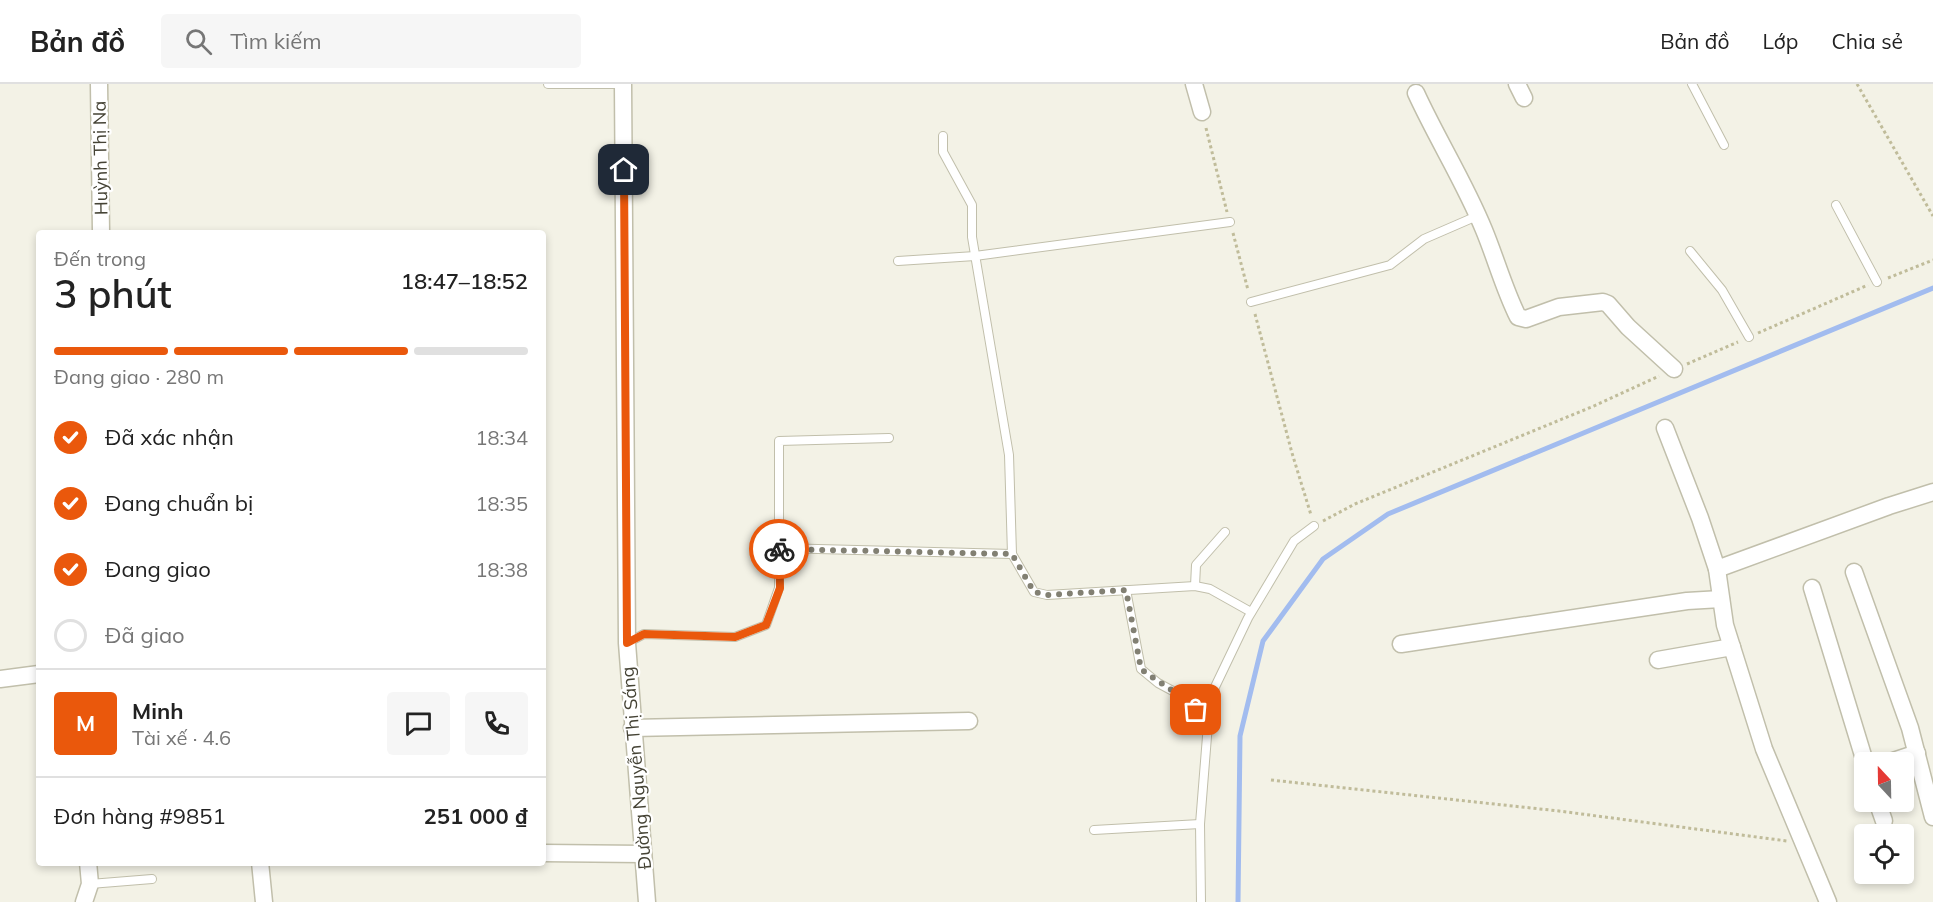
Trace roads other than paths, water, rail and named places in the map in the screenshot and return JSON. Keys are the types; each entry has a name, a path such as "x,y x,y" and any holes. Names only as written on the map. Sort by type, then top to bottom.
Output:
{"street":[{"name":"Huỳnh Thị Na","path":"99,84 100,230"},
{"name":"Đường Nguyễn Thị Sáng","path":"623,84 627,643 647,902"},
{"path":"1194,84 1202,112"},
{"path":"1416,93 1458,172 1518,317 1526,320 1559,308 1603,302 1608,304 1628,327 1674,369"},
{"path":"1665,428 1717,569 1725,626 1764,749 1828,902"},
{"path":"1717,569 1878,509 1933,492"},
{"path":"1854,572 1910,728 1933,817"},
{"path":"1812,588 1862,752"},
{"path":"1401,644 1687,601 1721,599"},
{"path":"1658,660 1732,647"},
{"path":"0,679 36,674"},
{"path":"632,728 969,720"},
{"path":"1881,812 1884,821"},
{"path":"546,853 643,854"},
{"path":"84,902 90,884 88,866"},
{"path":"261,866 264,902"}],"lane":[{"path":"548,84 623,84"},
{"path":"1692,84 1724,145"},
{"path":"943,136 943,152 972,205 972,237 1009,455 1012,554 1034,592 1047,595 1195,586 1210,589 1251,612"},
{"path":"1836,205 1877,282"},
{"path":"1251,302 1390,265 1424,239 1477,216"},
{"path":"898,261 975,256 1230,222"},
{"path":"1690,251 1722,290 1749,337"},
{"path":"627,643 644,634 735,637 766,625 780,588 780,441 889,438"},
{"path":"1201,902 1200,824 1208,724 1214,689 1251,612 1294,541 1314,526"},
{"path":"1195,586 1196,565 1224,532"},
{"path":"779,548 1012,554"},
{"path":"1126,590 1141,669 1184,697 1208,724"},
{"path":"1094,830 1200,824"},
{"path":"90,884 152,879"}],"waterway":[{"path":"1238,902 1240,736 1263,641 1323,559 1388,514 1933,288"}]}
